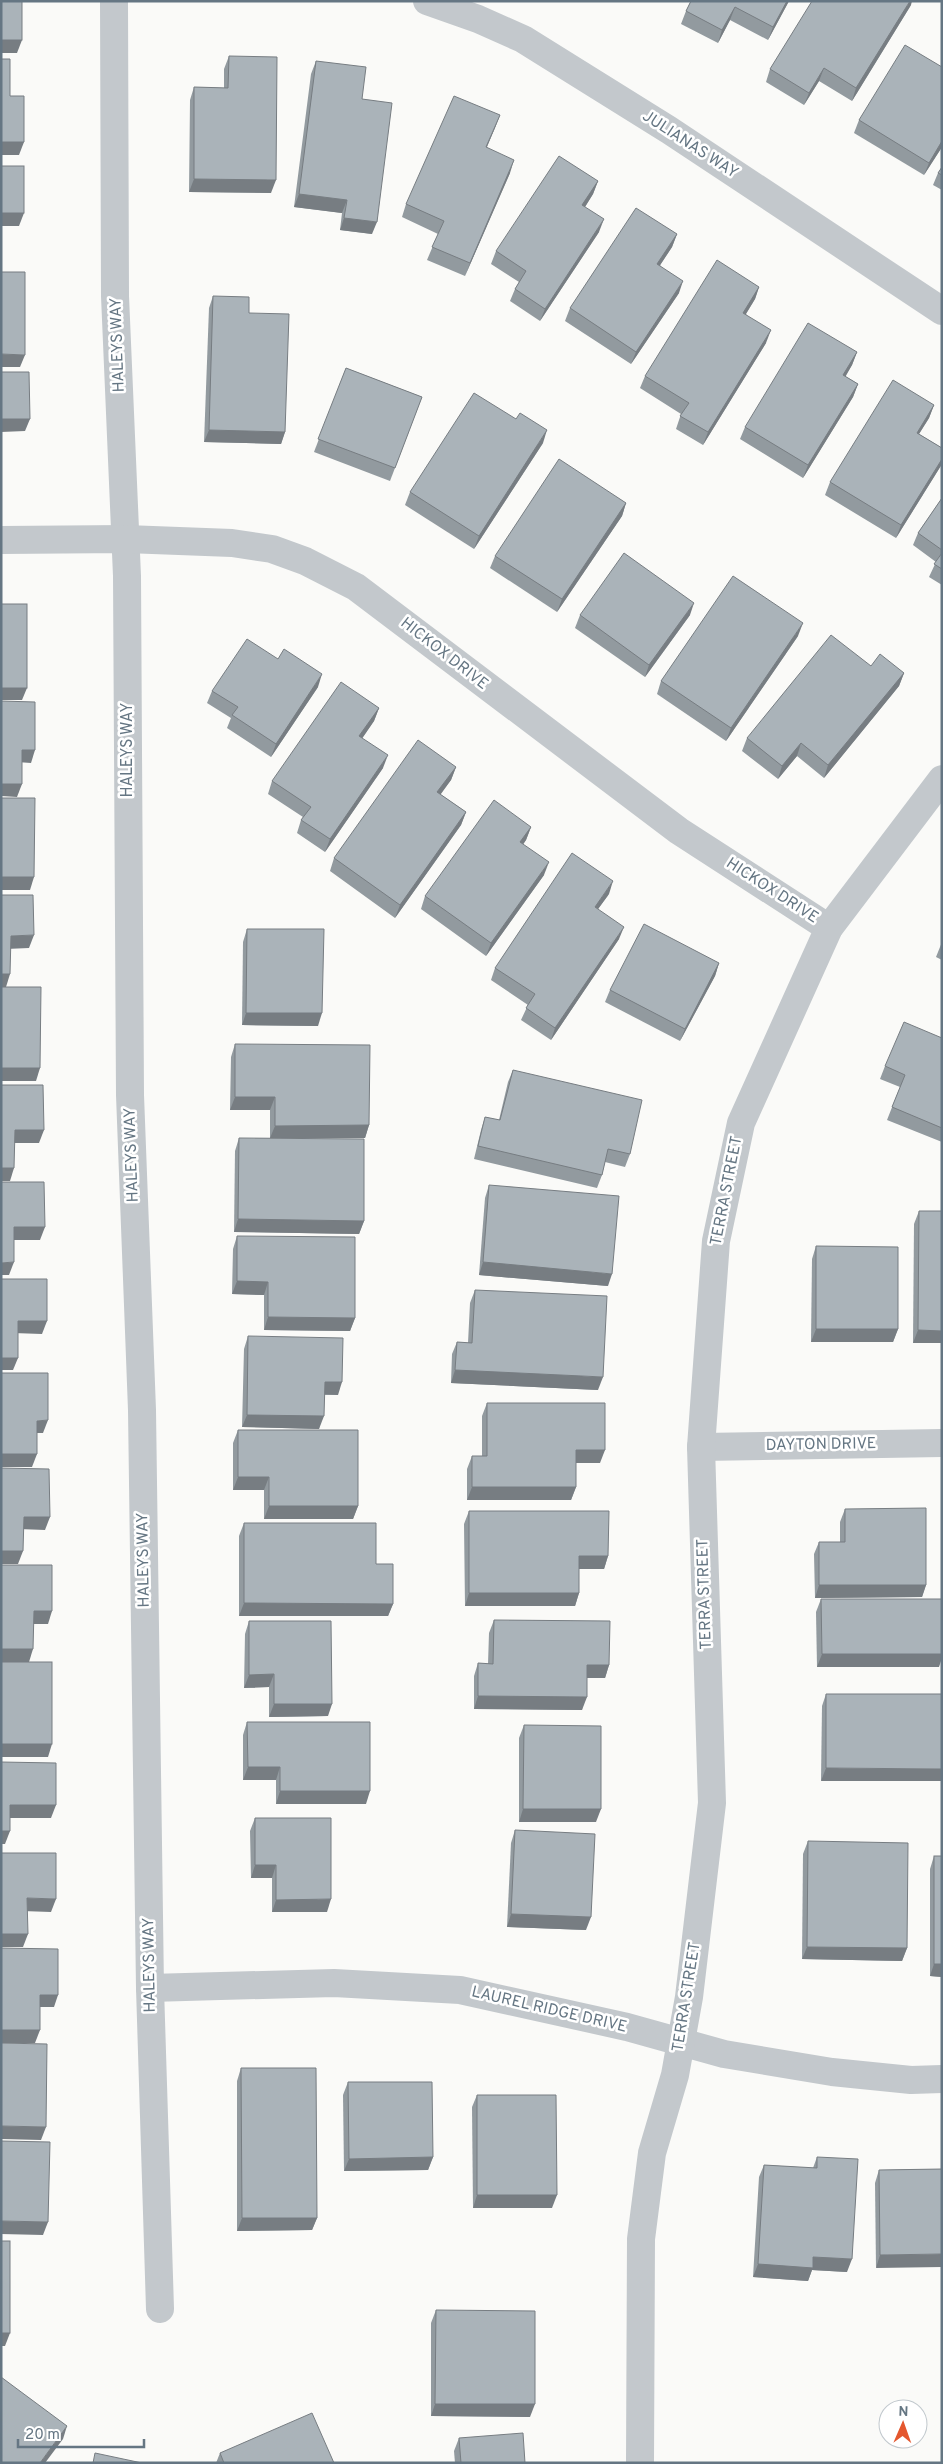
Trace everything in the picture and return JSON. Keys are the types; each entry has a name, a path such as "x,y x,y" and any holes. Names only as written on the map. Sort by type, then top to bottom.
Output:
{"street":[{"name":"HALEYS WAY","path":"114,1 115,296 126,539 130,1095 142,1410 150,1988 160,2309"},
{"name":"JULIANAS WAY","path":"427,1 478,18 523,39 668,130 942,311"},
{"name":"HICKOX DRIVE","path":"1,540 126,539 232,543 272,549 305,561 356,587 679,831 829,928"},
{"name":"TERRA STREET","path":"640,2463 641,2239 652,2154 675,2075 689,1998 712,1803 701,1447 716,1241 741,1122 829,928 942,779"},
{"name":"DAYTON DRIVE","path":"701,1447 942,1443"},
{"name":"LAUREL RIDGE DRIVE","path":"150,1988 334,1983 460,1990 626,2027 724,2054 832,2072 911,2080 942,2079"}],"building":[{"path":"1,1 22,1 22,40 1,40"},
{"path":"691,1 787,1 773,27 735,7 722,30 686,11"},
{"path":"812,1 910,1 856,88 824,68 809,93 770,69"},
{"path":"905,45 942,67 942,141 929,163 859,120"},
{"path":"229,56 277,57 276,180 194,179 194,87 228,88"},
{"path":"1,59 10,59 10,96 24,96 24,142 1,142"},
{"path":"316,61 366,67 362,99 392,103 377,222 344,218 347,200 299,194"},
{"path":"454,96 500,115 486,147 514,160 470,263 432,247 444,221 406,204"},
{"path":"559,156 598,181 582,205 604,219 545,309 515,289 526,271 496,251"},
{"path":"1,166 24,166 24,213 1,213"},
{"path":"942,167 942,175 938,173"},
{"path":"636,208 677,234 657,264 683,281 636,352 570,308"},
{"path":"717,260 759,287 743,313 771,330 708,432 680,416 689,403 645,376"},
{"path":"1,272 25,272 25,355 1,354"},
{"path":"213,296 249,297 249,313 289,314 285,432 209,430"},
{"path":"808,323 857,352 843,375 858,384 808,465 745,427"},
{"path":"346,368 422,397 395,468 318,439"},
{"path":"1,372 29,372 30,419 1,419"},
{"path":"893,380 934,405 917,433 942,448 942,459 901,525 830,482"},
{"path":"474,393 516,419 520,413 547,430 479,536 410,492"},
{"path":"559,459 626,503 562,599 495,556"},
{"path":"942,498 942,550 918,533"},
{"path":"624,553 694,603 649,665 580,615"},
{"path":"942,553 942,569 934,564"},
{"path":"733,576 803,623 731,728 661,681"},
{"path":"1,604 27,604 27,688 1,688"},
{"path":"831,635 871,666 880,654 904,673 828,765 801,743 782,766 747,738"},
{"path":"247,639 278,659 284,649 322,674 276,744 232,715 238,707 212,691"},
{"path":"341,682 379,708 359,736 388,755 330,839 301,820 311,807 272,781"},
{"path":"1,701 35,702 35,750 22,750 22,784 1,784"},
{"path":"418,740 456,767 437,792 466,812 400,905 334,858"},
{"path":"1,798 35,798 34,877 1,877"},
{"path":"494,800 531,827 520,842 549,862 491,943 425,896"},
{"path":"572,853 613,881 595,907 624,927 555,1028 526,1008 535,994 495,968"},
{"path":"1,895 33,895 34,935 11,936 10,974 1,974"},
{"path":"644,924 719,963 685,1029 610,990"},
{"path":"247,929 324,929 322,1013 246,1013"},
{"path":"1,987 41,987 40,1068 1,1068"},
{"path":"904,1022 942,1038 942,1128 892,1107 905,1075 885,1066"},
{"path":"235,1044 370,1045 369,1125 275,1126 275,1097 235,1097"},
{"path":"513,1070 642,1100 630,1154 608,1149 602,1175 478,1146 485,1117 500,1120"},
{"path":"1,1085 43,1085 44,1130 15,1130 14,1168 1,1168"},
{"path":"239,1138 364,1139 364,1221 238,1219"},
{"path":"1,1182 44,1182 45,1227 14,1227 14,1262 1,1263"},
{"path":"489,1185 619,1196 612,1274 483,1262"},
{"path":"919,1211 942,1211 942,1331 918,1330"},
{"path":"237,1236 355,1237 355,1318 268,1317 268,1282 237,1281"},
{"path":"816,1246 898,1247 898,1329 816,1329"},
{"path":"1,1279 47,1279 47,1321 18,1321 18,1358 1,1358"},
{"path":"475,1290 607,1296 603,1377 455,1370 457,1342 472,1343"},
{"path":"248,1336 343,1338 342,1382 325,1382 324,1416 247,1415"},
{"path":"1,1373 48,1373 48,1420 37,1421 37,1454 1,1454"},
{"path":"487,1403 605,1403 605,1450 576,1450 576,1487 472,1487 472,1456 487,1456"},
{"path":"238,1430 358,1430 358,1506 269,1506 269,1477 238,1477"},
{"path":"1,1468 49,1469 50,1517 24,1517 23,1551 1,1551"},
{"path":"926,1508 926,1585 819,1585 819,1542 845,1542 845,1509"},
{"path":"469,1511 609,1511 608,1556 579,1556 579,1593 469,1593"},
{"path":"244,1523 376,1523 376,1564 393,1564 393,1604 244,1603"},
{"path":"1,1565 52,1565 52,1611 34,1611 33,1649 1,1649"},
{"path":"821,1599 942,1599 942,1654 822,1654"},
{"path":"494,1620 610,1621 609,1665 587,1665 587,1697 478,1696 478,1663 493,1664"},
{"path":"249,1621 331,1621 332,1704 274,1704 274,1674 249,1675"},
{"path":"1,1662 52,1662 52,1744 1,1744"},
{"path":"826,1694 942,1694 942,1769 826,1768"},
{"path":"247,1722 370,1722 370,1791 280,1791 280,1767 248,1767"},
{"path":"524,1725 601,1726 601,1809 523,1809"},
{"path":"1,1762 56,1763 56,1805 10,1805 10,1831 1,1831"},
{"path":"255,1818 331,1818 331,1899 276,1900 276,1865 255,1865"},
{"path":"515,1830 595,1834 591,1917 511,1914"},
{"path":"808,1841 908,1843 907,1948 807,1947"},
{"path":"1,1853 56,1853 56,1899 27,1898 28,1934 1,1934"},
{"path":"934,1856 942,1856 942,1964 934,1964"},
{"path":"1,1948 58,1949 58,1995 40,1995 40,2030 1,2030"},
{"path":"1,2043 47,2044 46,2127 1,2126"},
{"path":"241,2068 316,2068 317,2218 242,2218"},
{"path":"348,2082 432,2082 433,2157 349,2159"},
{"path":"477,2095 556,2095 557,2195 477,2195"},
{"path":"1,2141 50,2142 48,2222 1,2221"},
{"path":"817,2157 858,2159 852,2259 813,2257 813,2268 758,2264 764,2165 817,2168"},
{"path":"942,2169 942,2254 880,2255 879,2170"},
{"path":"1,2241 10,2241 10,2333 1,2333"},
{"path":"436,2310 535,2311 535,2404 435,2404"},
{"path":"1,2377 67,2426 40,2463 1,2463"},
{"path":"312,2413 334,2463 224,2463 220,2453"},
{"path":"523,2433 525,2463 461,2463 459,2438"},
{"path":"95,2453 142,2463 93,2463"}]}
